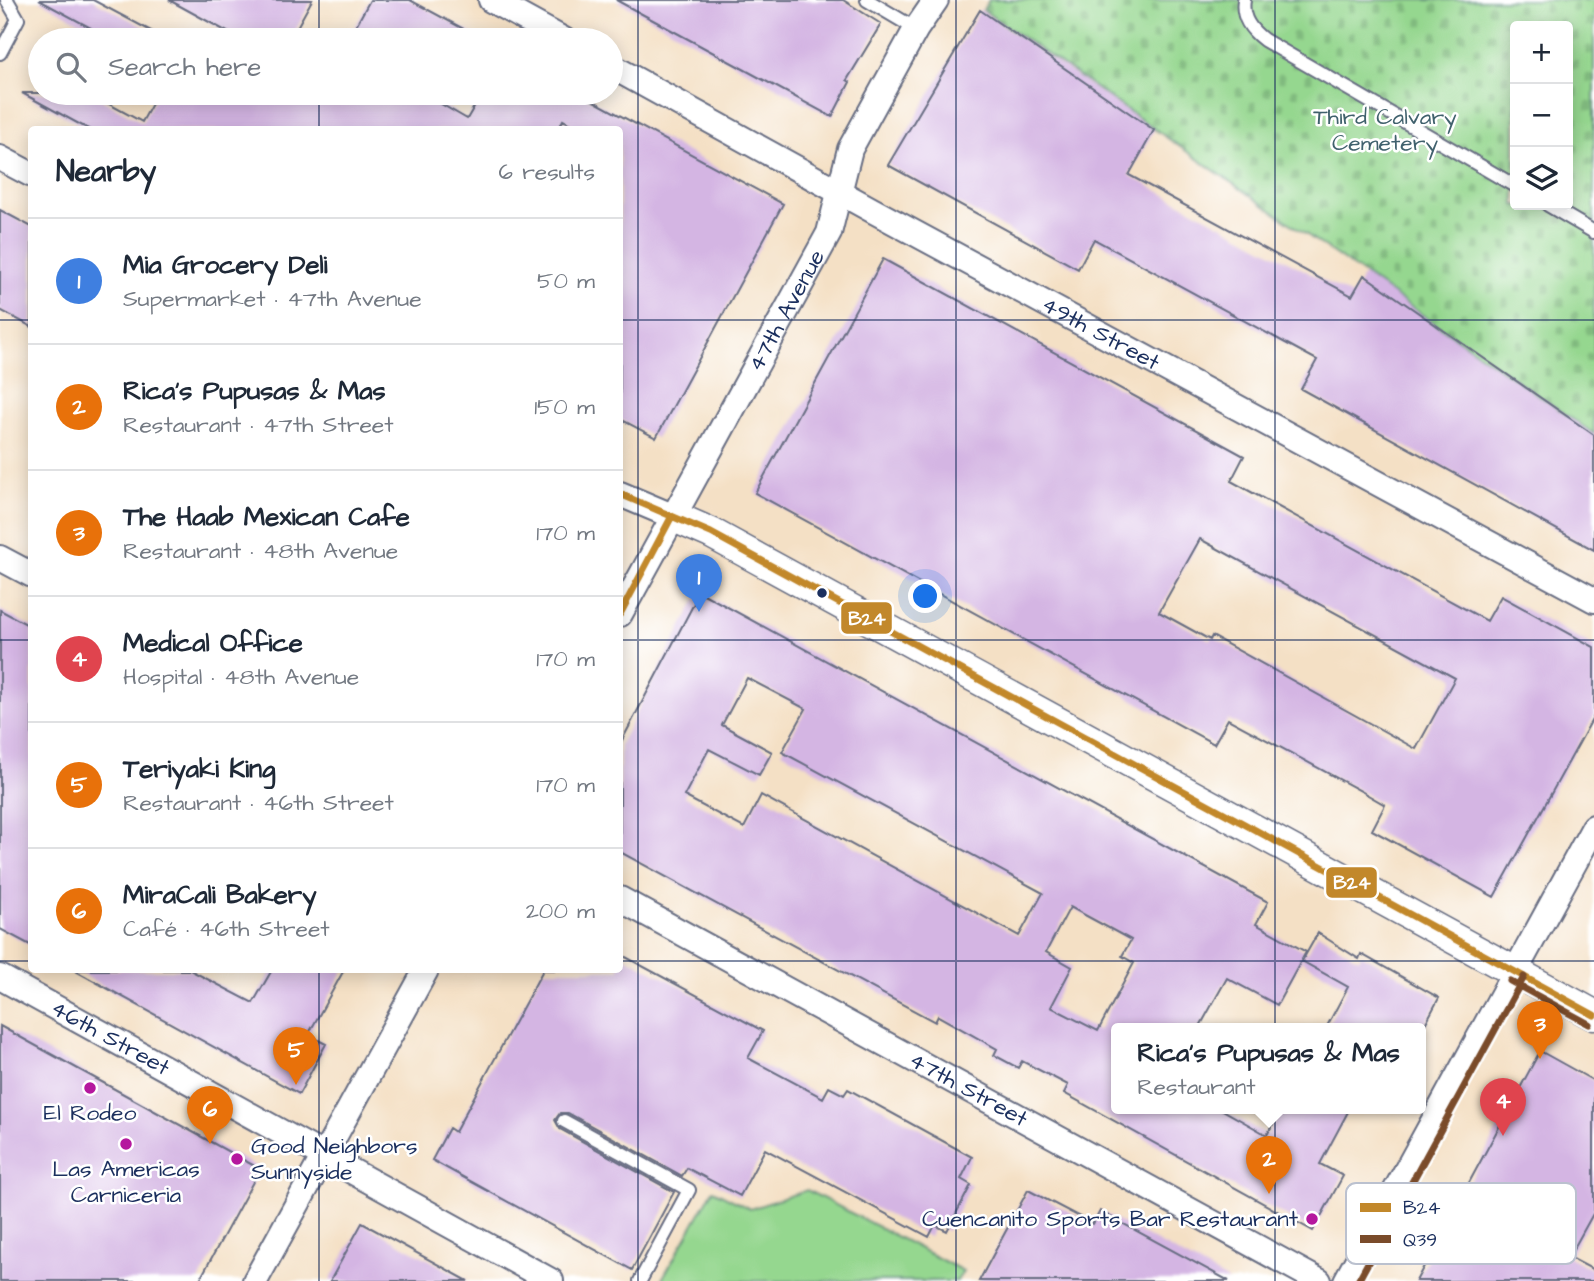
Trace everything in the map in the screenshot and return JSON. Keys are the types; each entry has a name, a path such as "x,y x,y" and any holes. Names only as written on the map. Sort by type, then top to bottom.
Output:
{"street":[{"path":"491,0 542,28"},
{"name":"47th Avenue","path":"623,608 829,233 850,149 916,29 936,0"},
{"name":"49th Street","path":"623,73 1594,600"},
{"path":"0,158 28,173"},
{"path":"623,495 711,533 1594,1015"},
{"path":"0,558 28,573"},
{"path":"1400,1183 1594,827"},
{"name":"47th Street","path":"623,901 1318,1281"},
{"path":"255,1281 424,973"},
{"name":"46th Street","path":"0,977 551,1281"},
{"path":"1346,1281 1355,1264"}],"lane":[{"path":"0,53 18,19 7,0"},
{"path":"867,0 916,29"},
{"path":"1244,0 1243,14 1247,22 1264,40 1510,183"},
{"path":"1557,210 1594,232"},
{"path":"564,1121 689,1190 640,1281"}],"green space":[{"name":"Third Calvary Cemetery","path":"989,0 1594,0 1594,434 983,10"},
{"path":"713,1190 750,1209 807,1190 963,1271 957,1281 661,1281"}],"building":[{"path":"39,0 93,0 146,28 91,28"},
{"path":"169,0 312,0 297,28 220,28"},
{"path":"370,0 410,0 462,28 355,28"},
{"path":"616,0 843,0 881,24 847,80 850,82 832,117"},
{"path":"980,10 1154,130 1129,175 1352,296 1364,275 1594,435 1594,550 1301,389 1317,360 1094,239 1078,269 888,165"},
{"path":"44,105 111,105 142,122 151,105 443,105 467,119 475,105 601,105 783,204 656,438 623,421 623,126 574,126 563,120 560,126 83,126"},
{"path":"0,210 28,225 28,325 0,310"},
{"path":"883,259 1244,456 1231,481 1487,621 1501,596 1594,647 1594,716 1494,897 1372,830 1385,805 1361,791 1228,719 1214,744 755,493","holes":["1200,539 1455,678 1416,749 1212,636 1210,640 1159,612"]},
{"path":"700,592 1268,902 1256,924 1306,952 1277,1005 1227,978 1202,1023 1111,1023 1111,1114 1230,1114 1267,1135 1279,1114 1347,1114 1320,1164 1343,1176 1313,1231 1064,1093 1068,1085 1022,1061 1018,1068 994,1055 997,1049 938,1016 935,1022 623,854 623,738","holes":["747,678 806,709 782,752 1043,893 1019,936 761,795 744,828 684,796 709,749 759,775 772,752 722,725","1070,907 1131,940 1122,956 1134,963 1098,1031 1051,1007 1072,967 1046,952"]},
{"path":"0,610 28,625 28,944 0,929"},
{"path":"1318,933 1359,959 1361,954 1439,998 1426,1023 1329,1023 1348,987 1302,961"},
{"path":"623,956 763,1031 748,1058 823,1098 829,1087 844,1095 848,1089 972,1157 961,1179 971,1185 947,1231 935,1225 929,1237 765,1149 740,1196 687,1168 682,1176 568,1113 560,1113 555,1120 560,1129 674,1192 632,1270 432,1160 449,1128 455,1132 541,973 623,973"},
{"path":"79,973 196,973 253,1003 270,973 342,973 308,1035 326,1044 299,1094"},
{"path":"0,1026 260,1169 199,1281 0,1281"},
{"path":"1540,1051 1594,1081 1594,1212 1576,1244 1576,1183 1469,1183"},
{"path":"1028,1190 1093,1224 1100,1211 1229,1281 979,1281"},
{"path":"362,1223 468,1281 330,1281"},
{"path":"1576,1261 1594,1270 1594,1281 1416,1281 1425,1264 1576,1264"}],"transit line":[{"name":"B24","path":"623,495 711,533 1594,1015"},
{"name":"B24","path":"623,608 672,516"},
{"name":"Q39","path":"1412,1183 1524,977"},
{"name":"Q39","path":"1510,981 1589,1024"},
{"name":"Q39","path":"1358,1281 1367,1264"}],"place":[{"name":"Mia Grocery Deli","path":"699,612"},
{"name":"The Haab Mexican Cafe","path":"1540,1059"},
{"name":"Teriyaki King","path":"296,1085"},
{"name":"El Rodeo","path":"90,1088"},
{"name":"Medical Office","path":"1503,1136"},
{"name":"Las Americas Carniceria","path":"126,1144"},
{"name":"MiraCali Bakery","path":"210,1144"},
{"name":"Good Neighbors Sunnyside","path":"237,1159"},
{"name":"Rica's Pupusas & Mas","path":"1269,1194"},
{"name":"Cuencanito Sports Bar Restaurant","path":"1312,1219"}]}
